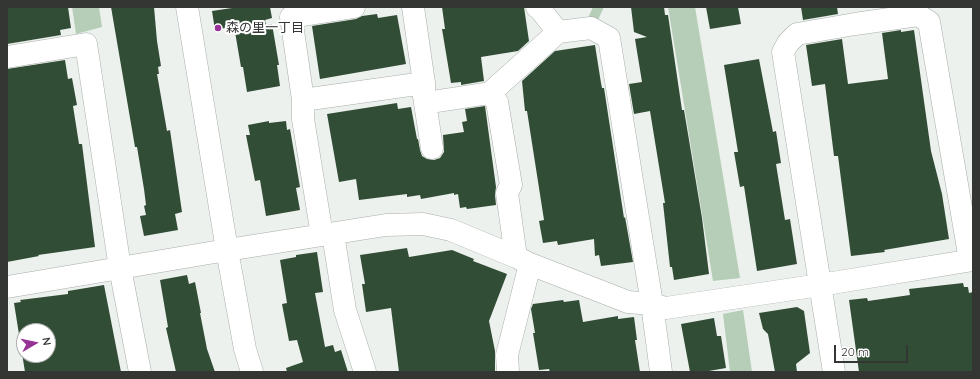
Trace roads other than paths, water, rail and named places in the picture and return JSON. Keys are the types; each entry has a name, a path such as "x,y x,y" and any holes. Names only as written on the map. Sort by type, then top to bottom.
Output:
{"street":[{"path":"187,7 226,250 252,372"},
{"path":"354,7 290,14 303,100 303,119 327,235 345,310 365,372"},
{"path":"413,7 432,148"},
{"path":"537,7 558,32"},
{"path":"7,287 386,225 423,224 451,230 628,302 652,304 666,308 820,285 971,260 929,22 918,15 797,34 788,43 783,52 820,285 834,372"},
{"path":"303,100 424,93 490,93 558,32 592,28 609,38 652,304 661,372"},
{"path":"7,57 86,44 120,268 140,372"},
{"path":"490,93 497,102 511,185 508,193 523,260 507,355 508,372"}],"place":[{"name":"森の里一丁目","path":"218,28"}]}
